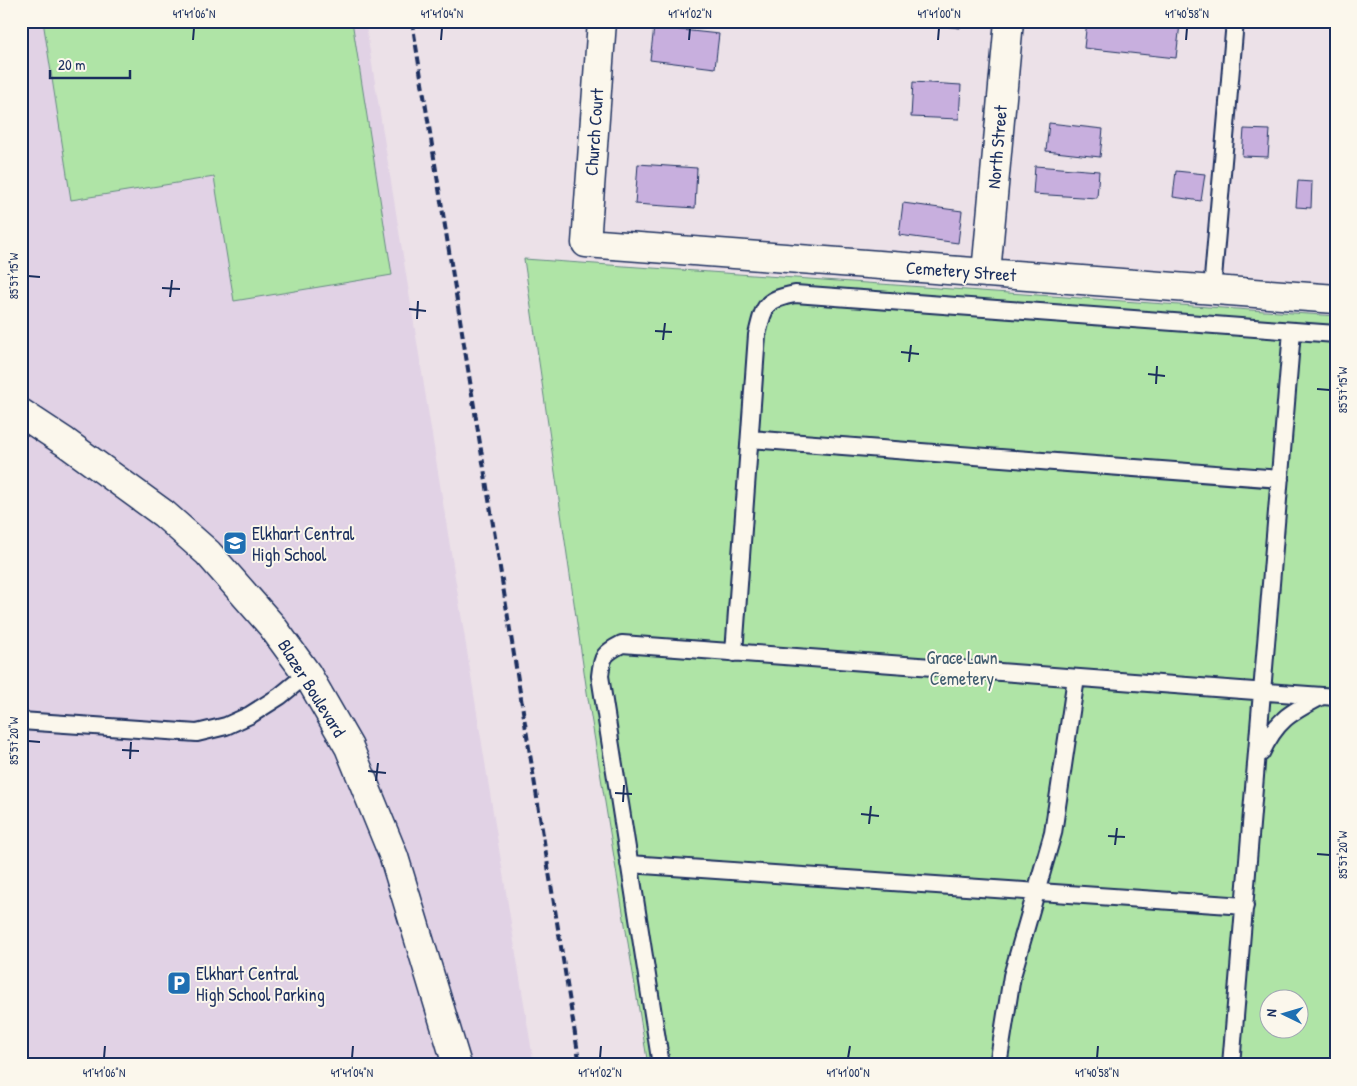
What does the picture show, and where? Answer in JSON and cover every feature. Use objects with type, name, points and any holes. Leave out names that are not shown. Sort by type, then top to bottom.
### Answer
[{"type":"street","name":"Church Court","points":[[586,243],[602,21]]},
{"type":"street","name":"North Street","points":[[986,273],[1009,21]]},
{"type":"street","name":"Cemetery Street","points":[[586,243],[1336,299]]},
{"type":"street","name":"Blazer Boulevard","points":[[21,413],[65,442],[164,514],[208,553],[272,626],[307,674],[349,746],[394,857],[457,1065]]},
{"type":"lane","points":[[1212,290],[1235,21]]},
{"type":"lane","points":[[734,653],[757,335],[762,315],[768,304],[778,297],[795,294],[1336,334]]},
{"type":"lane","points":[[1231,1065],[1292,331]]},
{"type":"lane","points":[[750,439],[1280,478]]},
{"type":"lane","points":[[661,1065],[600,676],[602,660],[608,651],[622,644],[1329,697]]},
{"type":"lane","points":[[21,722],[197,733],[226,726],[250,715],[280,696],[307,674]]},
{"type":"lane","points":[[998,1065],[1012,976],[1053,833],[1076,678]]},
{"type":"lane","points":[[1256,762],[1270,733],[1286,717],[1329,697]]},
{"type":"lane","points":[[629,864],[1245,906]]},
{"type":"shaded area","name":"Elkhart Central High School","points":[[21,21],[365,21],[534,1065],[21,1065]]},
{"type":"green space","points":[[43,21],[352,21],[392,275],[234,301],[214,177],[71,200]]},
{"type":"green space","name":"Grace Lawn Cemetery","points":[[524,259],[1336,316],[1336,1065],[648,1065],[587,692]]},
{"type":"building","points":[[937,21],[961,21],[960,28],[936,25]]},
{"type":"building","points":[[1087,21],[1157,21],[1180,24],[1176,58],[1084,48]]},
{"type":"building","points":[[654,27],[719,34],[715,68],[650,60]]},
{"type":"building","points":[[913,82],[961,85],[959,119],[911,117]]},
{"type":"building","points":[[1049,123],[1103,129],[1100,157],[1046,151]]},
{"type":"building","points":[[1244,129],[1270,130],[1268,157],[1242,156]]},
{"type":"building","points":[[638,164],[697,168],[695,208],[635,204]]},
{"type":"building","points":[[1035,166],[1099,171],[1097,198],[1033,194]]},
{"type":"building","points":[[1176,171],[1205,174],[1201,201],[1173,197]]},
{"type":"building","points":[[1298,181],[1312,182],[1311,208],[1296,207]]},
{"type":"building","points":[[903,203],[962,211],[958,243],[899,235]]},
{"type":"railway","points":[[412,21],[580,1065]]},
{"type":"place","name":"Elkhart Central High School","points":[[235,543]]},
{"type":"place","name":"Elkhart Central High School Parking","points":[[179,983]]}]
